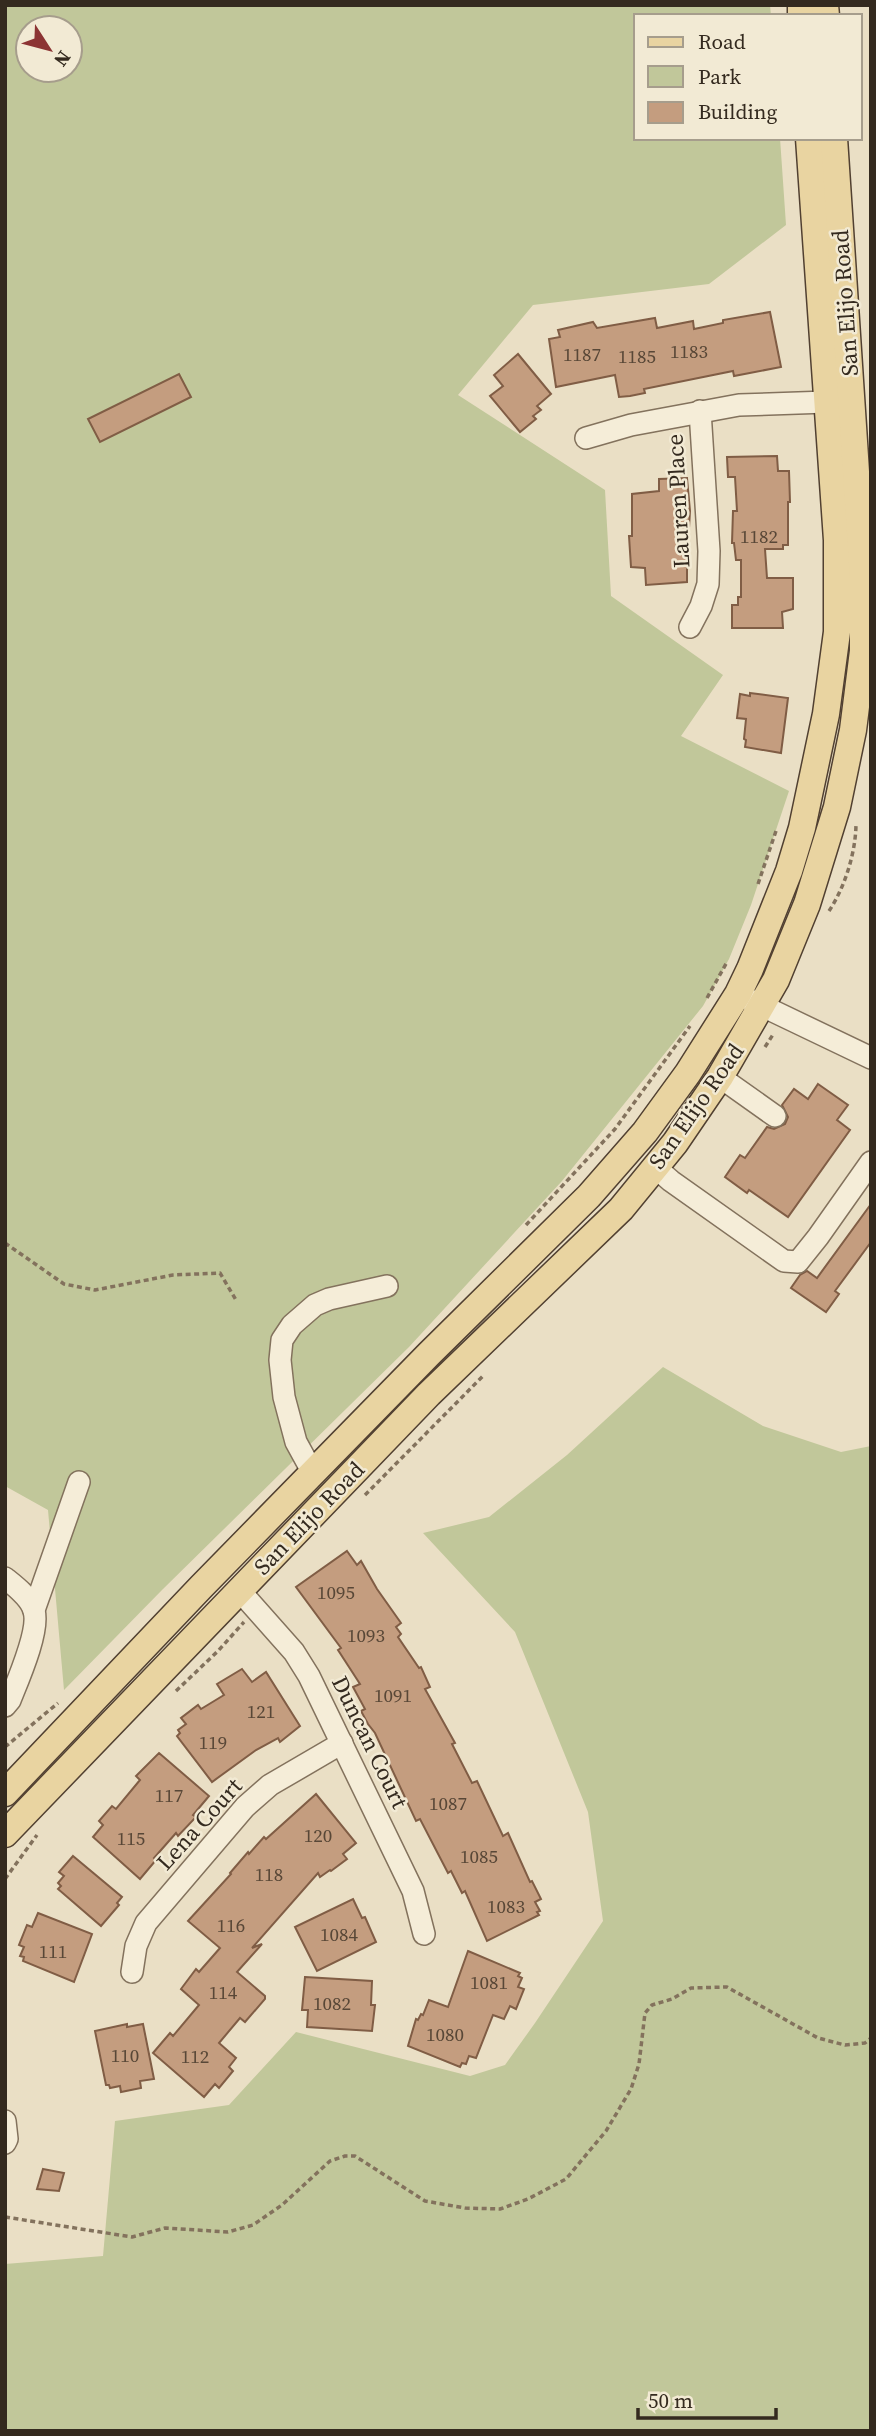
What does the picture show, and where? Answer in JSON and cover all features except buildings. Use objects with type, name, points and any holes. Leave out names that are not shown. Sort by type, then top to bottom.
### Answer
[{"type":"main road","name":"San Elijo Road","points":[[5,1793],[313,1473],[589,1196],[645,1132],[688,1073],[738,994],[765,934],[802,828],[826,714],[837,632],[837,540],[809,140]]},
{"type":"main road","name":"San Elijo Road","points":[[5,1834],[429,1394],[621,1209],[675,1143],[720,1077],[776,980],[807,904],[837,807],[853,730],[863,651],[861,552],[834,140]]},
{"type":"main road","points":[[655,1167],[652,1151],[689,1098],[691,1086],[688,1073]]},
{"type":"street","name":"Lauren Place","points":[[586,438],[631,425],[700,411],[766,403],[827,402]]},
{"type":"street","name":"Lauren Place","points":[[690,627],[702,606],[708,584],[709,551],[700,411]]},
{"type":"street","points":[[738,994],[871,1058]]},
{"type":"street","points":[[720,1077],[775,1116]]},
{"type":"street","points":[[655,1167],[784,1261],[798,1262],[871,1162]]},
{"type":"street","points":[[313,1473],[296,1442],[284,1397],[280,1360],[282,1340],[292,1325],[315,1305],[329,1299],[376,1293]]},
{"type":"street","points":[[5,1706],[10,1700],[33,1632],[34,1610],[79,1482]]},
{"type":"street","points":[[5,1578],[21,1591],[34,1610]]},
{"type":"street","name":"Duncan Court","points":[[239,1590],[294,1652],[309,1675],[413,1891],[424,1934]]},
{"type":"street","name":"Lena Court","points":[[132,1972],[136,1946],[146,1923],[245,1807],[270,1785],[342,1743]]},
{"type":"street","points":[[5,2121],[5,2143]]},
{"type":"path","points":[[755,892],[781,816]]},
{"type":"path","points":[[703,1006],[729,959]]},
{"type":"path","points":[[523,1227],[615,1129],[693,1021]]},
{"type":"path","points":[[5,1243],[64,1284],[95,1290],[173,1275],[220,1273],[236,1300]]},
{"type":"path","points":[[5,1747],[58,1703]]},
{"type":"path","points":[[5,2217],[132,2238],[165,2228],[228,2232],[253,2225],[282,2205],[330,2161],[345,2156],[355,2156],[425,2201],[465,2208],[500,2209],[528,2199],[566,2179],[606,2131],[631,2090],[639,2064],[645,2013],[652,2005],[691,1988],[727,1987],[818,2038],[845,2045],[864,2043],[871,2038]]},
{"type":"green space","points":[[5,5],[770,5],[771,14],[634,14],[634,140],[780,140],[786,225],[709,284],[533,305],[458,395],[605,490],[611,596],[723,675],[681,736],[789,791],[751,905],[729,959],[703,1006],[562,1181],[409,1347],[64,1690],[48,1510],[5,1486]]},
{"type":"green space","points":[[663,1367],[763,1426],[841,1452],[871,1446],[871,2431],[5,2431],[5,2264],[103,2256],[115,2121],[229,2105],[296,2032],[470,2076],[505,2065],[603,1921],[588,1812],[515,1632],[423,1533],[489,1517],[567,1455]]}]
